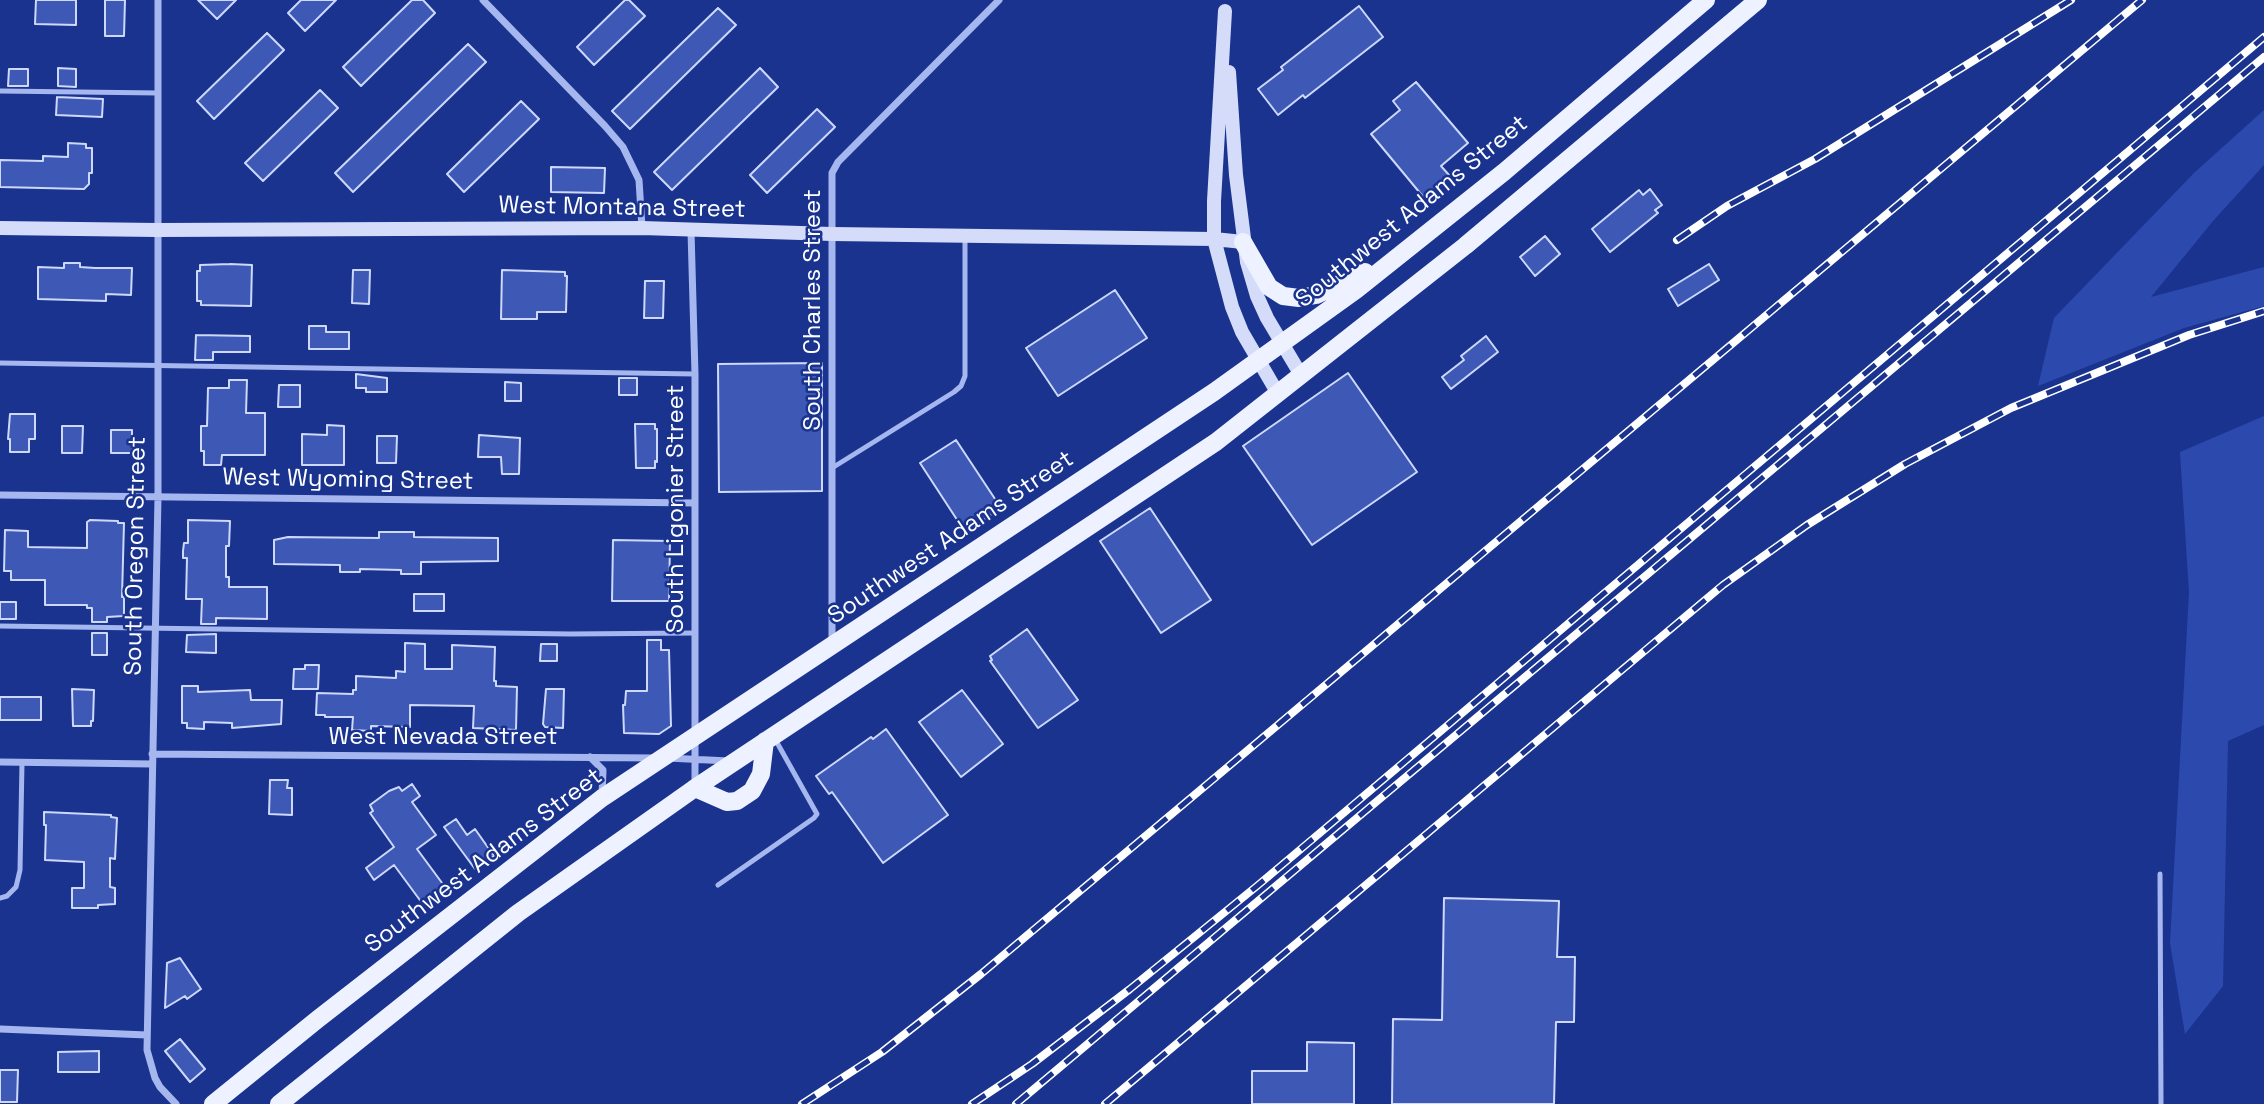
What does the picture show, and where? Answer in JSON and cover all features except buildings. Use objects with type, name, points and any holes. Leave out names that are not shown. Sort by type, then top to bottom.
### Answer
[{"type":"main road","name":"Southwest Adams Street","points":[[214,1104],[318,1019],[602,798],[1283,344],[1428,234],[1706,0]]},
{"type":"main road","points":[[279,1104],[518,912],[734,761],[1216,442],[1277,392],[1332,353],[1475,237],[1758,0]]},
{"type":"main road","points":[[1243,242],[1269,287],[1283,296],[1299,298],[1316,295],[1346,283],[1428,234]]},
{"type":"main road","points":[[695,788],[727,802],[737,801],[752,791],[761,774],[769,739]]},
{"type":"street","name":"South Oregon Street","points":[[158,0],[158,497],[147,1050],[151,1068],[160,1087],[176,1104]]},
{"type":"street","points":[[483,0],[623,147],[639,180],[642,228]]},
{"type":"street","name":"South Charles Street","points":[[832,646],[832,173],[838,162],[999,0]]},
{"type":"street","points":[[1225,5],[1243,242],[1257,296],[1301,375]]},
{"type":"street","points":[[1225,5],[1214,239],[1232,307],[1242,332],[1277,392]]},
{"type":"street","name":"West Montana Street","points":[[0,228],[642,228],[832,234],[1214,239],[1243,242]]},
{"type":"street","name":"South Ligonier Street","points":[[691,231],[695,374],[695,788]]},
{"type":"street","name":"West Wyoming Street","points":[[0,495],[695,503]]},
{"type":"street","name":"West Nevada Street","points":[[152,754],[590,757],[734,761]]},
{"type":"street","points":[[590,757],[603,769],[602,798]]},
{"type":"street","points":[[0,762],[152,765]]},
{"type":"street","points":[[0,1029],[147,1035]]},
{"type":"lane","points":[[0,92],[158,93]]},
{"type":"lane","points":[[832,468],[961,386],[965,376],[965,236]]},
{"type":"lane","points":[[0,363],[695,374]]},
{"type":"lane","points":[[0,626],[570,634],[695,633]]},
{"type":"lane","points":[[718,885],[817,814],[769,739]]},
{"type":"lane","points":[[0,898],[16,887],[20,870],[22,763]]},
{"type":"lane","points":[[2160,874],[2161,1104]]},
{"type":"shaded area","points":[[2264,110],[2264,165],[2213,221],[2151,297],[2264,267],[2264,306],[2184,328],[2038,386],[2054,318],[2194,173]]},
{"type":"shaded area","points":[[2264,416],[2264,725],[2228,741],[2223,986],[2185,1034],[2170,943],[2189,592],[2180,452]]},
{"type":"railway","points":[[1677,240],[1727,206],[1815,159],[2071,0]]},
{"type":"railway","points":[[802,1104],[882,1052],[981,974],[2142,0]]},
{"type":"railway","points":[[972,1104],[1032,1064],[1257,886],[2264,37]]},
{"type":"railway","points":[[1016,1104],[2264,57]]},
{"type":"railway","points":[[1105,1104],[1723,585],[1807,525],[1905,464],[2011,408],[2189,335],[2264,311]]}]
